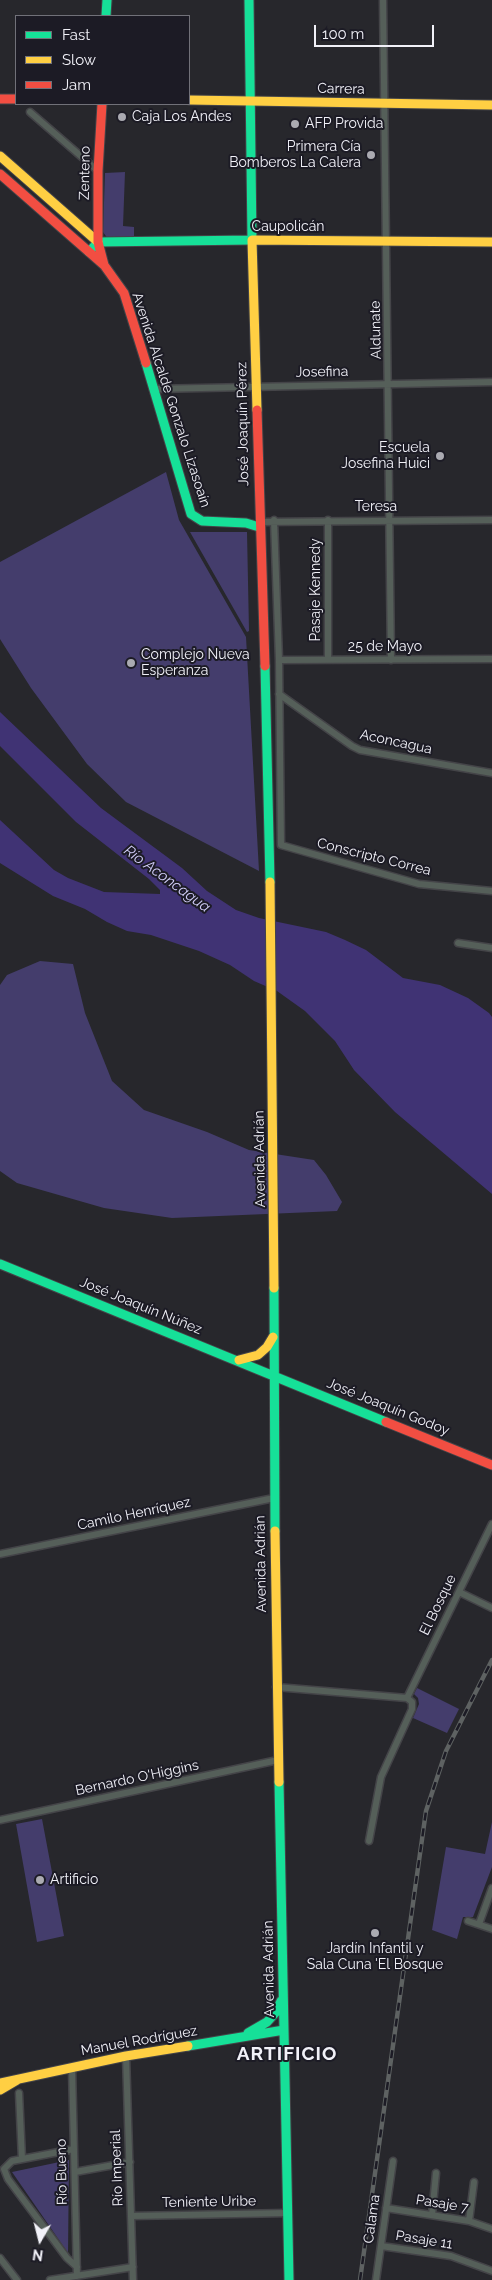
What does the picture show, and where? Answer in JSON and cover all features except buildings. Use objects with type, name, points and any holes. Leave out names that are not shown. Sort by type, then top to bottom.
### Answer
[{"type":"main road","points":[[106,15],[107,0]]},
{"type":"main road","name":"José Joaquín Pérez","points":[[249,0],[258,497],[266,663],[270,847]]},
{"type":"main road","points":[[0,99],[15,99]]},
{"type":"main road","name":"Carrera","points":[[190,100],[492,104]]},
{"type":"main road","name":"Zenteno","points":[[98,242],[98,172],[102,105]]},
{"type":"main road","points":[[0,156],[98,242],[89,252]]},
{"type":"main road","name":"Avenida Alcalde Gonzalo Lizasoaín","points":[[0,174],[104,265],[124,292],[192,514],[195,518]]},
{"type":"main road","name":"Caupolicán","points":[[98,242],[252,240],[492,242]]},
{"type":"main road","name":"Avenida Alcalde Gonzalo Lizasoaín","points":[[98,242],[104,265]]},
{"type":"main road","points":[[246,523],[252,516],[258,497]]},
{"type":"main road","name":"Teresa","points":[[195,518],[202,521],[259,525]]},
{"type":"main road","name":"Avenida Adrián","points":[[270,847],[275,1233],[273,1374],[276,1688],[289,2280]]},
{"type":"main road","name":"José Joaquín Núñez","points":[[0,1264],[273,1374]]},
{"type":"main road","points":[[239,1360],[258,1355],[267,1347],[273,1336]]},
{"type":"main road","name":"José Joaquín Godoy","points":[[273,1374],[492,1465]]},
{"type":"main road","points":[[235,2038],[267,2022],[276,2012],[283,1992]]},
{"type":"main road","name":"Manuel Rodríguez","points":[[0,2083],[126,2056],[284,2030]]},
{"type":"main road","points":[[0,2090],[17,2080]]},
{"type":"street","name":"Aldunate","points":[[383,0],[391,521],[391,660]]},
{"type":"street","points":[[30,112],[98,172]]},
{"type":"street","name":"Josefina","points":[[153,389],[246,388],[256,385],[492,382]]},
{"type":"street","points":[[274,520],[280,694]]},
{"type":"street","name":"Teresa","points":[[259,525],[274,520],[492,520]]},
{"type":"street","name":"Pasaje Kennedy","points":[[328,520],[328,660]]},
{"type":"street","name":"25 de Mayo","points":[[279,660],[492,659]]},
{"type":"street","name":"Aconcagua","points":[[280,694],[360,750],[492,773]]},
{"type":"street","name":"Conscripto Correa","points":[[280,694],[281,845],[419,884],[492,891]]},
{"type":"street","points":[[458,943],[492,948]]},
{"type":"street","name":"Camilo Henríquez","points":[[0,1554],[274,1498]]},
{"type":"street","name":"El Bosque","points":[[368,1842],[381,1777],[413,1706],[412,1702],[407,1698],[489,1536],[492,1524]]},
{"type":"street","points":[[459,1592],[492,1608]]},
{"type":"street","points":[[276,1688],[407,1698]]},
{"type":"street","name":"Bernardo O'Higgins","points":[[0,1820],[278,1760]]},
{"type":"street","points":[[479,1924],[492,1888]]},
{"type":"street","points":[[468,1921],[492,1928]]},
{"type":"street","name":"Río Imperial","points":[[126,2056],[134,2280]]},
{"type":"street","name":"Río Bueno","points":[[72,2068],[77,2276]]},
{"type":"street","points":[[19,2092],[22,2158]]},
{"type":"street","points":[[74,2149],[22,2158],[12,2161],[5,2166],[8,2178],[76,2266]]},
{"type":"street","name":"Calama","points":[[376,2280],[393,2160]]},
{"type":"street","points":[[75,2172],[130,2162]]},
{"type":"street","points":[[432,2214],[436,2174]]},
{"type":"street","points":[[469,2220],[474,2182]]},
{"type":"street","name":"Pasaje 7","points":[[386,2208],[469,2220],[492,2229]]},
{"type":"street","name":"Teniente Uribe","points":[[131,2216],[287,2214]]},
{"type":"street","name":"Pasaje 11","points":[[381,2246],[462,2259],[492,2271]]},
{"type":"street","points":[[0,2258],[17,2280]]},
{"type":"street","points":[[50,2280],[133,2267]]},
{"type":"shaded area","points":[[125,172],[123,226],[134,227],[134,238],[108,239],[103,232],[105,173]]},
{"type":"shaded area","name":"Complejo Nueva Esperanza","points":[[166,472],[179,520],[246,637],[259,871],[126,802],[87,764],[31,688],[0,639],[0,562]]},
{"type":"shaded area","points":[[190,532],[247,532],[249,631],[247,632]]},
{"type":"shaded area","points":[[40,961],[73,964],[85,1013],[112,1081],[144,1110],[207,1132],[249,1150],[314,1160],[326,1175],[342,1202],[337,1211],[172,1218],[104,1208],[17,1183],[0,1171],[0,985],[7,975]]},
{"type":"shaded area","points":[[417,1688],[459,1709],[447,1733],[413,1718],[419,1704],[418,1698],[414,1694]]},
{"type":"shaded area","name":"Artificio","points":[[42,1819],[64,1936],[37,1942],[16,1824]]},
{"type":"shaded area","points":[[492,1822],[492,1867],[473,1917],[463,1917],[457,1939],[432,1930],[446,1847],[485,1854]]},
{"type":"shaded area","points":[[69,2160],[68,2253],[12,2172]]},
{"type":"water","name":"Río Aconcagua","points":[[0,712],[101,808],[182,868],[207,891],[236,910],[259,918],[326,932],[366,950],[403,978],[440,985],[468,998],[489,1013],[492,1017],[492,1194],[395,1112],[354,1070],[335,1041],[305,1011],[277,991],[254,981],[230,965],[199,951],[151,935],[127,931],[107,922],[85,909],[53,896],[0,863],[0,820],[54,870],[68,878],[104,892],[160,894],[160,890],[149,879],[76,822],[0,746]]},
{"type":"railway","points":[[360,2280],[426,1811],[446,1751],[492,1660]]},
{"type":"traffic: fast","points":[[106,15],[107,0]]},
{"type":"traffic: fast","points":[[89,252],[98,242],[252,240],[249,0]]},
{"type":"traffic: fast","points":[[146,363],[191,514],[202,521],[246,523],[259,527]]},
{"type":"traffic: fast","points":[[265,666],[270,882]]},
{"type":"traffic: fast","points":[[0,1264],[386,1422]]},
{"type":"traffic: fast","points":[[274,1288],[275,1531]]},
{"type":"traffic: fast","points":[[188,2046],[284,2030],[279,1782]]},
{"type":"traffic: fast","points":[[248,2033],[267,2022],[276,2012],[281,2001]]},
{"type":"traffic: fast","points":[[284,2030],[289,2280]]},
{"type":"traffic: slow","points":[[190,100],[492,105]]},
{"type":"traffic: slow","points":[[0,156],[98,242]]},
{"type":"traffic: slow","points":[[257,410],[252,240],[492,242]]},
{"type":"traffic: slow","points":[[270,882],[274,1288]]},
{"type":"traffic: slow","points":[[239,1360],[258,1355],[267,1347],[273,1337]]},
{"type":"traffic: slow","points":[[275,1531],[279,1782]]},
{"type":"traffic: slow","points":[[0,2083],[126,2056],[188,2046]]},
{"type":"traffic: slow","points":[[0,2090],[17,2080]]},
{"type":"traffic: jam","points":[[0,99],[15,99]]},
{"type":"traffic: jam","points":[[102,105],[98,171],[98,242],[104,265],[124,293],[146,363]]},
{"type":"traffic: jam","points":[[0,174],[104,265]]},
{"type":"traffic: jam","points":[[257,410],[265,666]]},
{"type":"traffic: jam","points":[[386,1422],[492,1465]]},
{"type":"place","name":"Caja Los Andes","points":[[122,117]]},
{"type":"place","name":"AFP Provida","points":[[295,124]]},
{"type":"place","name":"Primera Cía Bomberos La Calera","points":[[371,155]]},
{"type":"place","name":"Escuela Josefina Huici","points":[[440,456]]},
{"type":"place","name":"Complejo Nueva Esperanza","points":[[131,663]]},
{"type":"place","name":"Artificio","points":[[40,1880]]},
{"type":"place","name":"Jardín Infantil y Sala Cuna 'El Bosque","points":[[375,1933]]},
{"type":"district","name":"ARTIFICIO","points":[[287,2054]]}]
